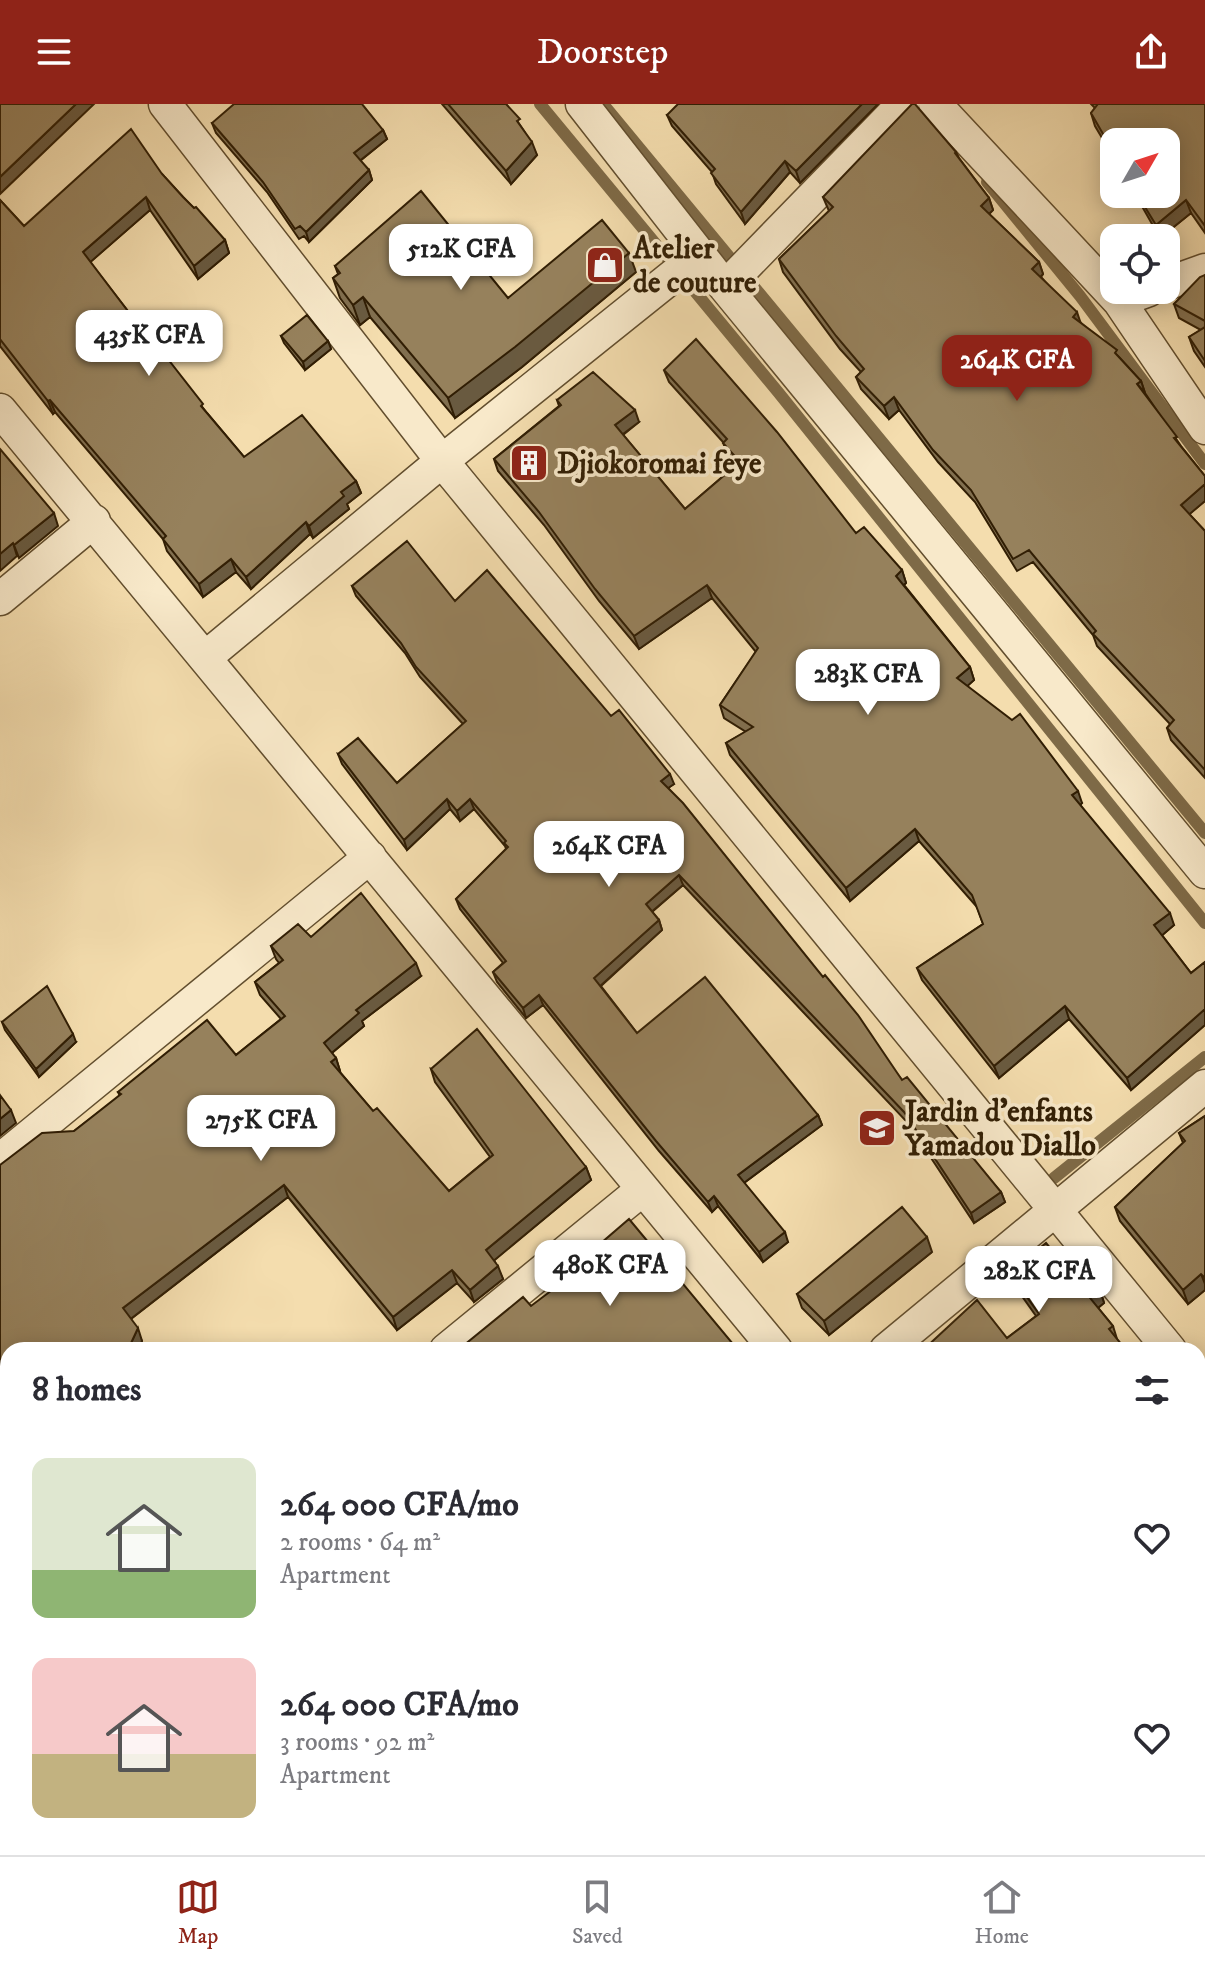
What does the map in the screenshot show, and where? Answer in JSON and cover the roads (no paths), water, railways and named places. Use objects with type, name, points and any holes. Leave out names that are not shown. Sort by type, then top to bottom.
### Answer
[{"type":"street","points":[[165,104],[442,461],[1163,1342]]},
{"type":"street","points":[[582,104],[699,255],[1205,872]]},
{"type":"street","points":[[725,287],[903,104]]},
{"type":"street","points":[[935,104],[1100,281]]},
{"type":"street","points":[[206,657],[442,461],[699,255]]},
{"type":"street","points":[[1180,279],[1205,270]]},
{"type":"street","points":[[1121,304],[1205,428]]},
{"type":"street","points":[[0,410],[769,1342]]},
{"type":"street","points":[[0,599],[94,521]]},
{"type":"street","points":[[0,1160],[370,857]]},
{"type":"street","points":[[896,1342],[1205,1086]]},
{"type":"street","points":[[456,1342],[643,1189]]},
{"type":"waterway","points":[[540,104],[778,392],[1205,923]]},
{"type":"waterway","points":[[603,104],[1205,833]]},
{"type":"waterway","points":[[987,182],[1080,296],[1205,464]]},
{"type":"waterway","points":[[1054,1178],[1205,1057]]},
{"type":"place","name":"Atelier de couture","points":[[605,265]]},
{"type":"place","name":"Djiokoromai feye","points":[[529,463]]},
{"type":"place","name":"Jardin d'enfants Yamadou Diallo","points":[[877,1128]]}]
